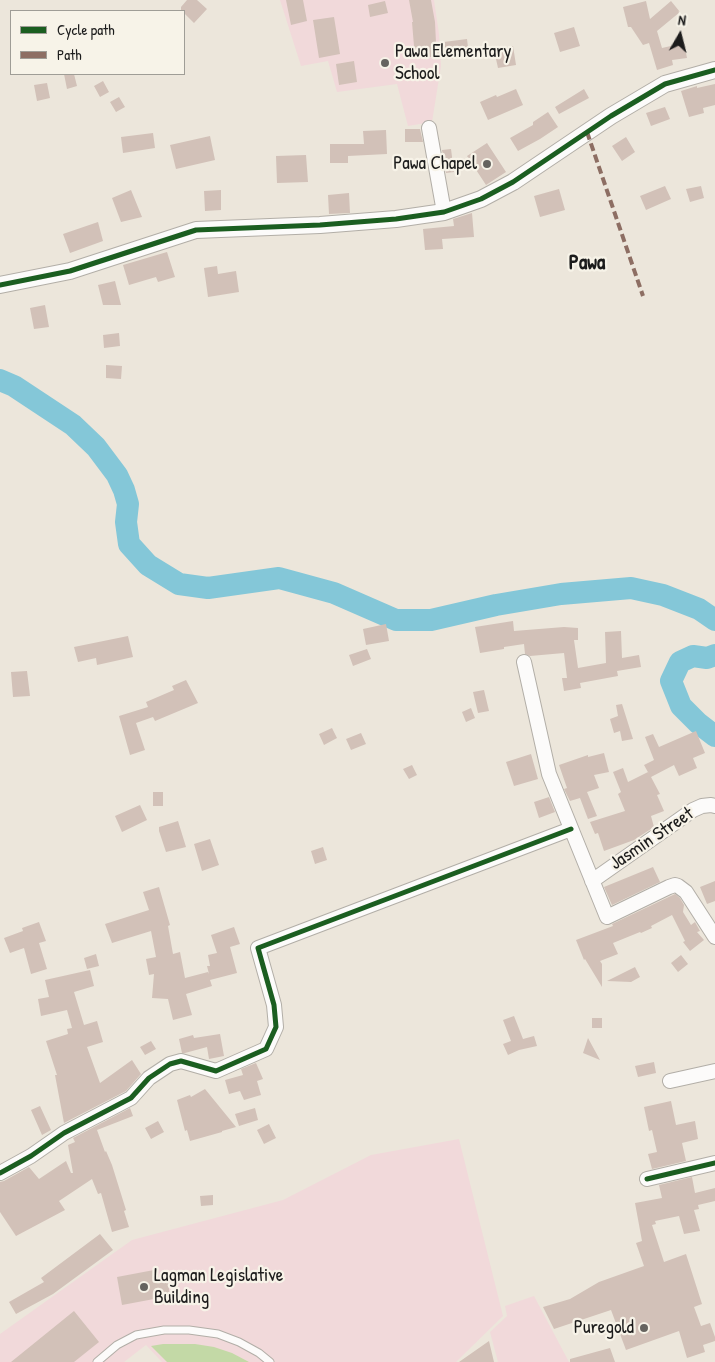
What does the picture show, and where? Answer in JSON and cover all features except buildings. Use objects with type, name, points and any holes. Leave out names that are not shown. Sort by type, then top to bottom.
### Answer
[{"type":"street","points":[[0,285],[70,271],[196,230],[320,225],[396,219],[444,212],[481,199],[513,182],[611,116],[665,84],[715,70]]},
{"type":"street","points":[[429,128],[444,212]]},
{"type":"street","points":[[524,662],[549,774],[606,916],[674,885],[686,892],[715,937]]},
{"type":"street","name":"Jasmin Street","points":[[592,881],[693,810],[712,804],[715,806]]},
{"type":"street","points":[[0,1173],[64,1133],[131,1098],[149,1078],[170,1064],[181,1061],[216,1071],[266,1049],[276,1027],[274,1005],[258,948],[571,829]]},
{"type":"street","points":[[670,1081],[715,1071]]},
{"type":"street","points":[[647,1179],[715,1162]]},
{"type":"lane","points":[[97,1362],[117,1345],[136,1335],[164,1330],[189,1330],[218,1334],[239,1342],[259,1353],[270,1362]]},
{"type":"shaded area","name":"Pawa Elementary School","points":[[280,0],[434,0],[441,66],[432,122],[408,126],[397,84],[337,92],[328,61],[301,66]]},
{"type":"shaded area","points":[[459,1139],[503,1316],[456,1362],[162,1362],[146,1345],[124,1362],[0,1362],[0,1334],[132,1240],[283,1200],[371,1155]]},
{"type":"shaded area","points":[[534,1296],[569,1362],[498,1362],[490,1332],[507,1316],[505,1306]]},
{"type":"green space","points":[[195,1344],[214,1347],[232,1353],[249,1362],[167,1362],[151,1346]]},
{"type":"waterway","points":[[0,380],[14,386],[73,425],[96,447],[117,475],[124,490],[128,504],[126,522],[129,544],[148,565],[179,584],[208,588],[279,578],[334,593],[396,620],[431,620],[496,605],[561,594],[631,588],[663,595],[699,609],[715,620]]},
{"type":"waterway","points":[[715,655],[707,658],[693,656],[680,662],[671,681],[681,706],[715,736]]},
{"type":"marked path","points":[[587,132],[643,296]]},
{"type":"cycle path","points":[[0,285],[70,271],[196,230],[320,225],[396,219],[444,212],[481,199],[513,182],[611,116],[665,84],[715,70]]},
{"type":"cycle path","points":[[0,1173],[31,1156],[64,1133],[131,1098],[149,1078],[170,1064],[181,1061],[216,1071],[266,1049],[276,1027],[274,1005],[258,948],[571,829]]},
{"type":"cycle path","points":[[647,1179],[715,1163]]},
{"type":"place","name":"Pawa Elementary School","points":[[385,63]]},
{"type":"place","name":"Pawa Chapel","points":[[487,164]]},
{"type":"place","name":"Lagman Legislative Building","points":[[144,1287]]},
{"type":"place","name":"Puregold","points":[[644,1328]]},
{"type":"district","name":"Pawa","points":[[587,263]]}]
